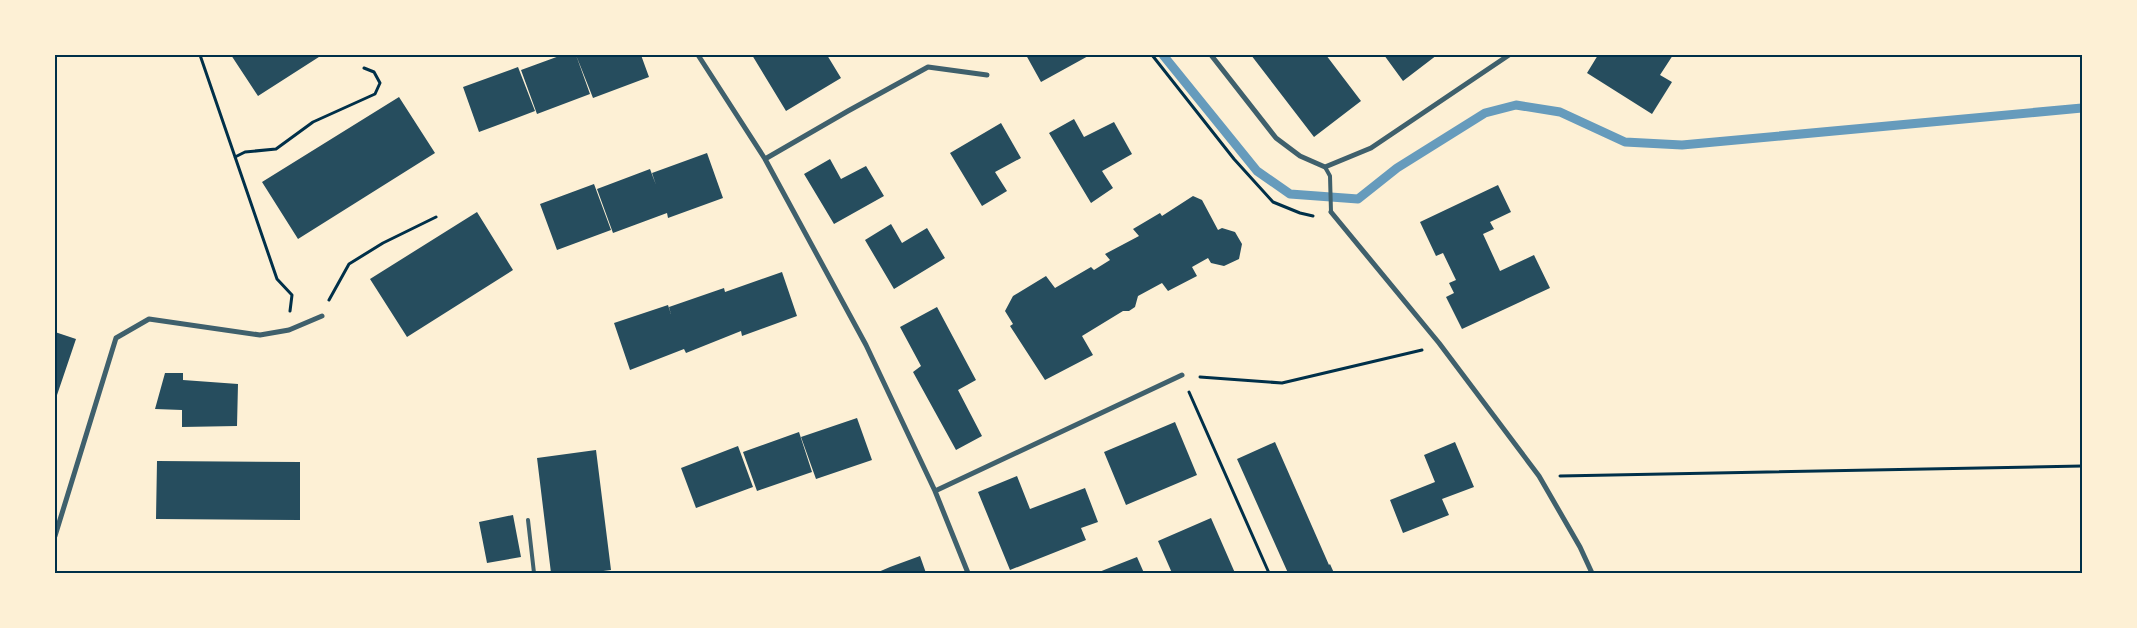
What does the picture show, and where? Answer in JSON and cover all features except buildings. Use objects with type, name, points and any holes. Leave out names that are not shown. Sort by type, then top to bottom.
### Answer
[{"type":"street","points":[[698,55],[765,159],[866,345],[935,491],[968,573]]},
{"type":"street","points":[[1211,55],[1276,138],[1300,156],[1325,167],[1371,148],[1509,55]]},
{"type":"street","points":[[765,159],[928,67],[987,75]]},
{"type":"street","points":[[1331,212],[1439,343],[1539,476],[1592,573]]},
{"type":"street","points":[[55,536],[116,338],[149,319],[260,336],[289,330],[322,316]]},
{"type":"street","points":[[935,491],[1182,375]]},
{"type":"lane","points":[[1325,167],[1330,176],[1331,212]]},
{"type":"lane","points":[[528,520],[534,573]]},
{"type":"path","points":[[200,55],[277,279],[292,295],[289,330]]},
{"type":"path","points":[[1152,55],[1234,158],[1273,202],[1300,213],[1336,220]]},
{"type":"path","points":[[235,157],[245,152],[276,149],[313,122],[375,94],[380,83],[374,72],[364,68]]},
{"type":"path","points":[[322,316],[335,287],[349,264],[383,243],[436,217]]},
{"type":"path","points":[[1269,573],[1182,375],[1282,383],[1421,351],[1439,343]]},
{"type":"path","points":[[1539,476],[2082,466]]},
{"type":"waterway","points":[[1163,55],[1257,171],[1290,194],[1358,199],[1397,168],[1485,113],[1516,105],[1560,112],[1625,142],[1682,145],[2082,108]]}]
